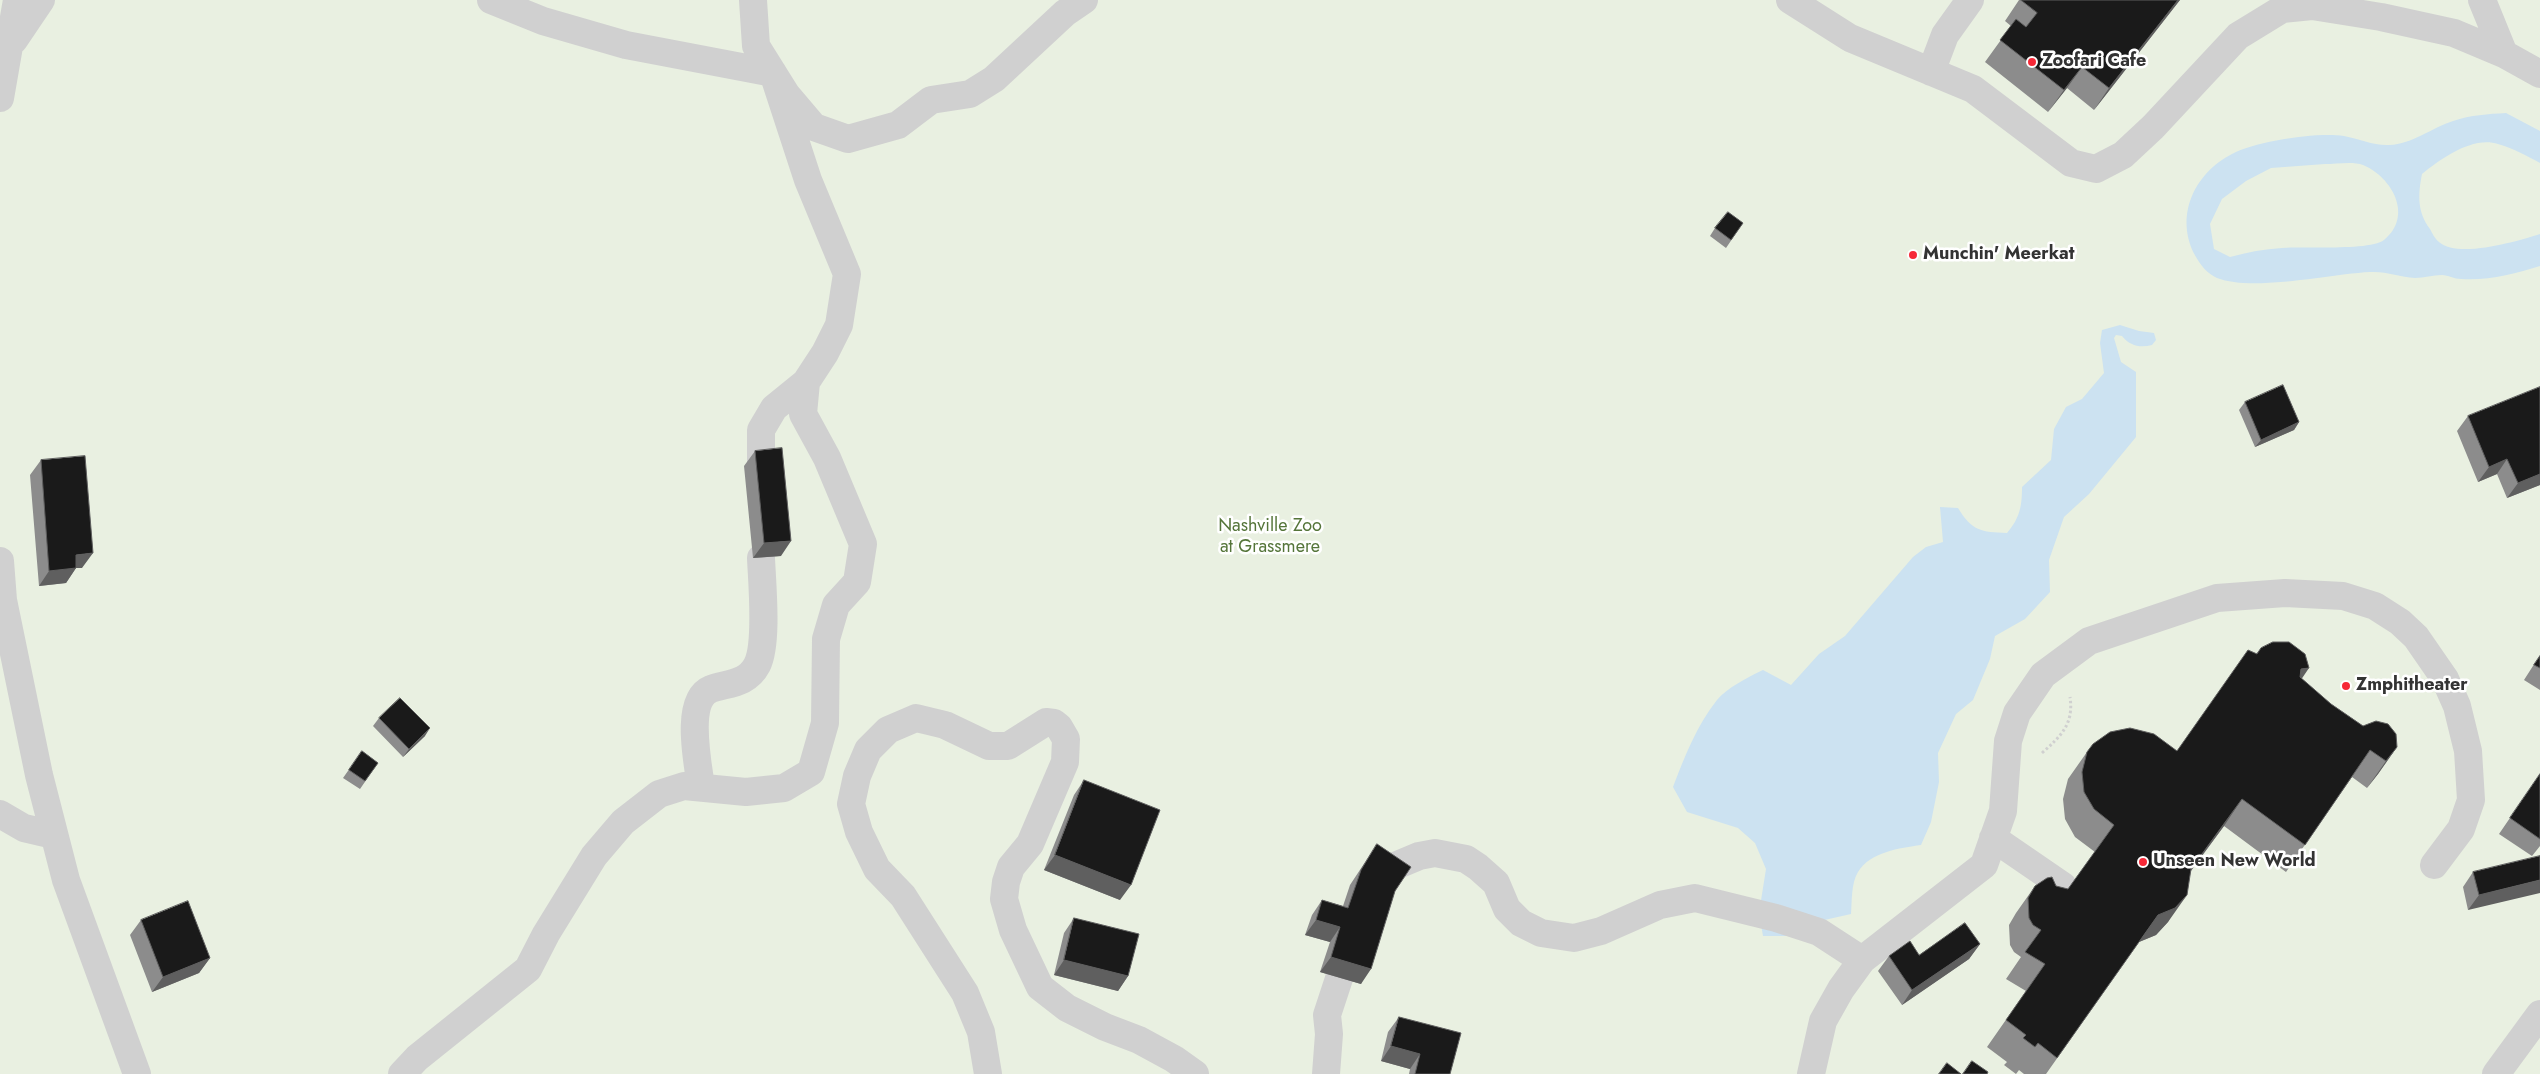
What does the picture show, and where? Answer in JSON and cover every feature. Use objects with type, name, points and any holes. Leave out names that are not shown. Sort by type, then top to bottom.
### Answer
[{"type":"lane","points":[[0,98],[17,0]]},
{"type":"lane","points":[[9,47],[41,0]]},
{"type":"lane","points":[[492,0],[543,21],[626,45],[773,73]]},
{"type":"lane","points":[[753,0],[756,46],[786,94],[814,127],[848,138],[898,124],[931,100],[970,94],[994,79],[1065,13],[1084,0]]},
{"type":"lane","points":[[1790,0],[1850,38],[1973,89],[2071,163],[2096,169],[2123,155],[2153,127],[2238,36],[2282,9],[2346,5],[2454,33],[2504,54],[2540,74]]},
{"type":"lane","points":[[1931,72],[1945,35],[1970,0]]},
{"type":"lane","points":[[2482,0],[2504,54]]},
{"type":"lane","points":[[761,464],[761,430],[774,408],[806,382],[825,353],[839,325],[848,274],[808,180],[773,73]]},
{"type":"lane","points":[[402,1074],[417,1058],[528,969],[546,934],[594,856],[622,822],[659,794],[684,786],[701,786],[746,792],[784,788],[811,772],[825,723],[826,639],[836,606],[857,582],[864,544],[827,458],[803,414],[806,382]]},
{"type":"lane","points":[[701,786],[694,722],[698,701],[710,690],[748,678],[758,664],[763,638],[761,558]]},
{"type":"lane","points":[[0,561],[3,600],[39,776],[66,880],[137,1074]]},
{"type":"lane","points":[[1811,1074],[1824,1021],[1841,989],[1862,960],[1984,865],[2003,812],[2008,741],[2017,713],[2043,675],[2089,641],[2218,598],[2285,593],[2343,596],[2375,606],[2400,622],[2416,637],[2445,679],[2457,706],[2468,751],[2471,800],[2460,829],[2434,865]]},
{"type":"lane","points":[[988,1074],[982,1032],[965,993],[902,896],[877,869],[859,832],[851,804],[857,776],[868,750],[888,730],[916,718],[945,725],[989,746],[1008,746],[1046,722],[1059,727],[1066,739],[1065,762],[1030,844],[1011,867],[1006,882],[1004,899],[1013,930],[1040,987],[1067,1008],[1105,1027],[1139,1040],[1174,1059],[1195,1074]]},
{"type":"lane","points":[[0,814],[24,828],[54,835]]},
{"type":"lane","points":[[1993,838],[2063,886]]},
{"type":"lane","points":[[1326,1074],[1329,1041],[1326,1015],[1367,899],[1388,869],[1420,856],[1435,853],[1466,859],[1496,883],[1507,909],[1522,923],[1541,933],[1574,938],[1600,931],[1660,905],[1694,898],[1738,907],[1819,932],[1862,960]]},
{"type":"lane","points":[[2496,1074],[2540,1014]]},
{"type":"green space","name":"Nashville Zoo at Grassmere","points":[[0,0],[2540,0],[2540,1074],[0,1074]]},
{"type":"water","points":[[2506,113],[2540,131],[2540,163],[2514,150],[2488,142],[2478,143],[2457,150],[2422,174],[2419,196],[2421,209],[2426,223],[2435,238],[2448,247],[2474,249],[2518,241],[2540,234],[2540,266],[2511,274],[2481,279],[2458,279],[2442,275],[2415,278],[2382,272],[2370,272],[2271,283],[2250,283],[2232,282],[2217,278],[2200,264],[2196,257],[2187,227],[2187,213],[2191,198],[2207,173],[2232,154],[2256,145],[2318,135],[2344,136],[2378,144],[2398,144],[2460,119]],"holes":[[[2349,163],[2363,165],[2383,178],[2396,198],[2397,220],[2393,230],[2384,240],[2365,246],[2269,249],[2230,257],[2214,249],[2210,224],[2222,199],[2246,181],[2271,168]]]},
{"type":"water","points":[[2120,325],[2154,333],[2156,340],[2152,345],[2139,346],[2128,342],[2122,336],[2116,335],[2114,338],[2121,362],[2136,372],[2136,437],[2089,494],[2064,517],[2049,560],[2050,592],[2025,619],[1995,636],[1990,659],[1973,700],[1956,714],[1938,753],[1939,782],[1931,822],[1921,845],[1886,852],[1863,865],[1854,882],[1851,914],[1820,921],[1797,936],[1763,936],[1759,913],[1766,869],[1755,843],[1738,828],[1687,812],[1673,787],[1686,753],[1703,720],[1726,691],[1744,679],[1763,670],[1791,685],[1819,654],[1845,636],[1913,557],[1926,547],[1943,542],[1940,507],[1958,508],[1963,516],[1978,529],[2007,533],[2019,512],[2022,487],[2051,460],[2054,429],[2066,407],[2082,399],[2104,373],[2100,343],[2102,330]]},
{"type":"building","points":[[2021,0],[2178,0],[2109,88],[2082,67],[2064,90],[2000,40],[2016,19],[2026,27],[2037,13]]},
{"type":"building","points":[[1728,212],[1743,223],[1731,240],[1715,228]]},
{"type":"building","points":[[2283,385],[2299,422],[2261,440],[2245,402]]},
{"type":"building","points":[[2540,387],[2540,474],[2518,483],[2507,459],[2489,467],[2468,416]]},
{"type":"building","points":[[782,448],[791,541],[764,543],[755,451]]},
{"type":"building","points":[[85,456],[93,553],[76,555],[76,568],[49,571],[41,460]]},
{"type":"building","name":"Unseen New World","points":[[2273,642],[2289,642],[2305,654],[2309,668],[2301,669],[2300,677],[2331,704],[2363,726],[2376,721],[2388,724],[2396,734],[2397,747],[2386,761],[2370,750],[2305,845],[2242,799],[2191,869],[2187,895],[2175,908],[2158,915],[2057,1058],[2038,1043],[2035,1047],[2023,1038],[2026,1035],[2006,1020],[2045,964],[2025,952],[2041,930],[2033,925],[2029,918],[2028,898],[2035,886],[2047,878],[2052,877],[2056,886],[2068,889],[2114,825],[2094,809],[2084,792],[2082,772],[2087,752],[2093,744],[2110,732],[2130,728],[2154,734],[2177,751],[2248,650],[2257,654],[2261,648]]},
{"type":"building","points":[[2540,656],[2540,668],[2534,665]]},
{"type":"building","points":[[400,698],[430,728],[409,749],[379,718]]},
{"type":"building","points":[[362,751],[378,763],[365,781],[349,770]]},
{"type":"building","points":[[2540,774],[2540,839],[2510,818]]},
{"type":"building","points":[[1084,780],[1160,810],[1131,885],[1055,855]]},
{"type":"building","points":[[1377,844],[1411,867],[1395,891],[1371,969],[1331,957],[1340,927],[1316,920],[1322,900],[1348,908],[1361,870]]},
{"type":"building","points":[[2540,856],[2540,880],[2479,895],[2473,872]]},
{"type":"building","points":[[188,901],[210,958],[163,977],[141,920]]},
{"type":"building","points":[[1074,918],[1139,934],[1128,976],[1064,960]]},
{"type":"building","points":[[1965,923],[1980,944],[1912,990],[1889,956],[1910,941],[1919,955]]},
{"type":"building","points":[[1399,1017],[1461,1033],[1450,1074],[1415,1074],[1420,1054],[1391,1046]]},
{"type":"building","points":[[1972,1061],[1988,1072],[1987,1074],[1963,1074]]},
{"type":"building","points":[[1947,1063],[1961,1074],[1939,1074]]},
{"type":"place","name":"Zoofari Cafe","points":[[2032,62]]},
{"type":"place","name":"Munchin' Meerkat","points":[[1913,255]]},
{"type":"place","name":"Zmphitheater","points":[[2346,686]]},
{"type":"place","name":"Unseen New World","points":[[2143,862]]}]
